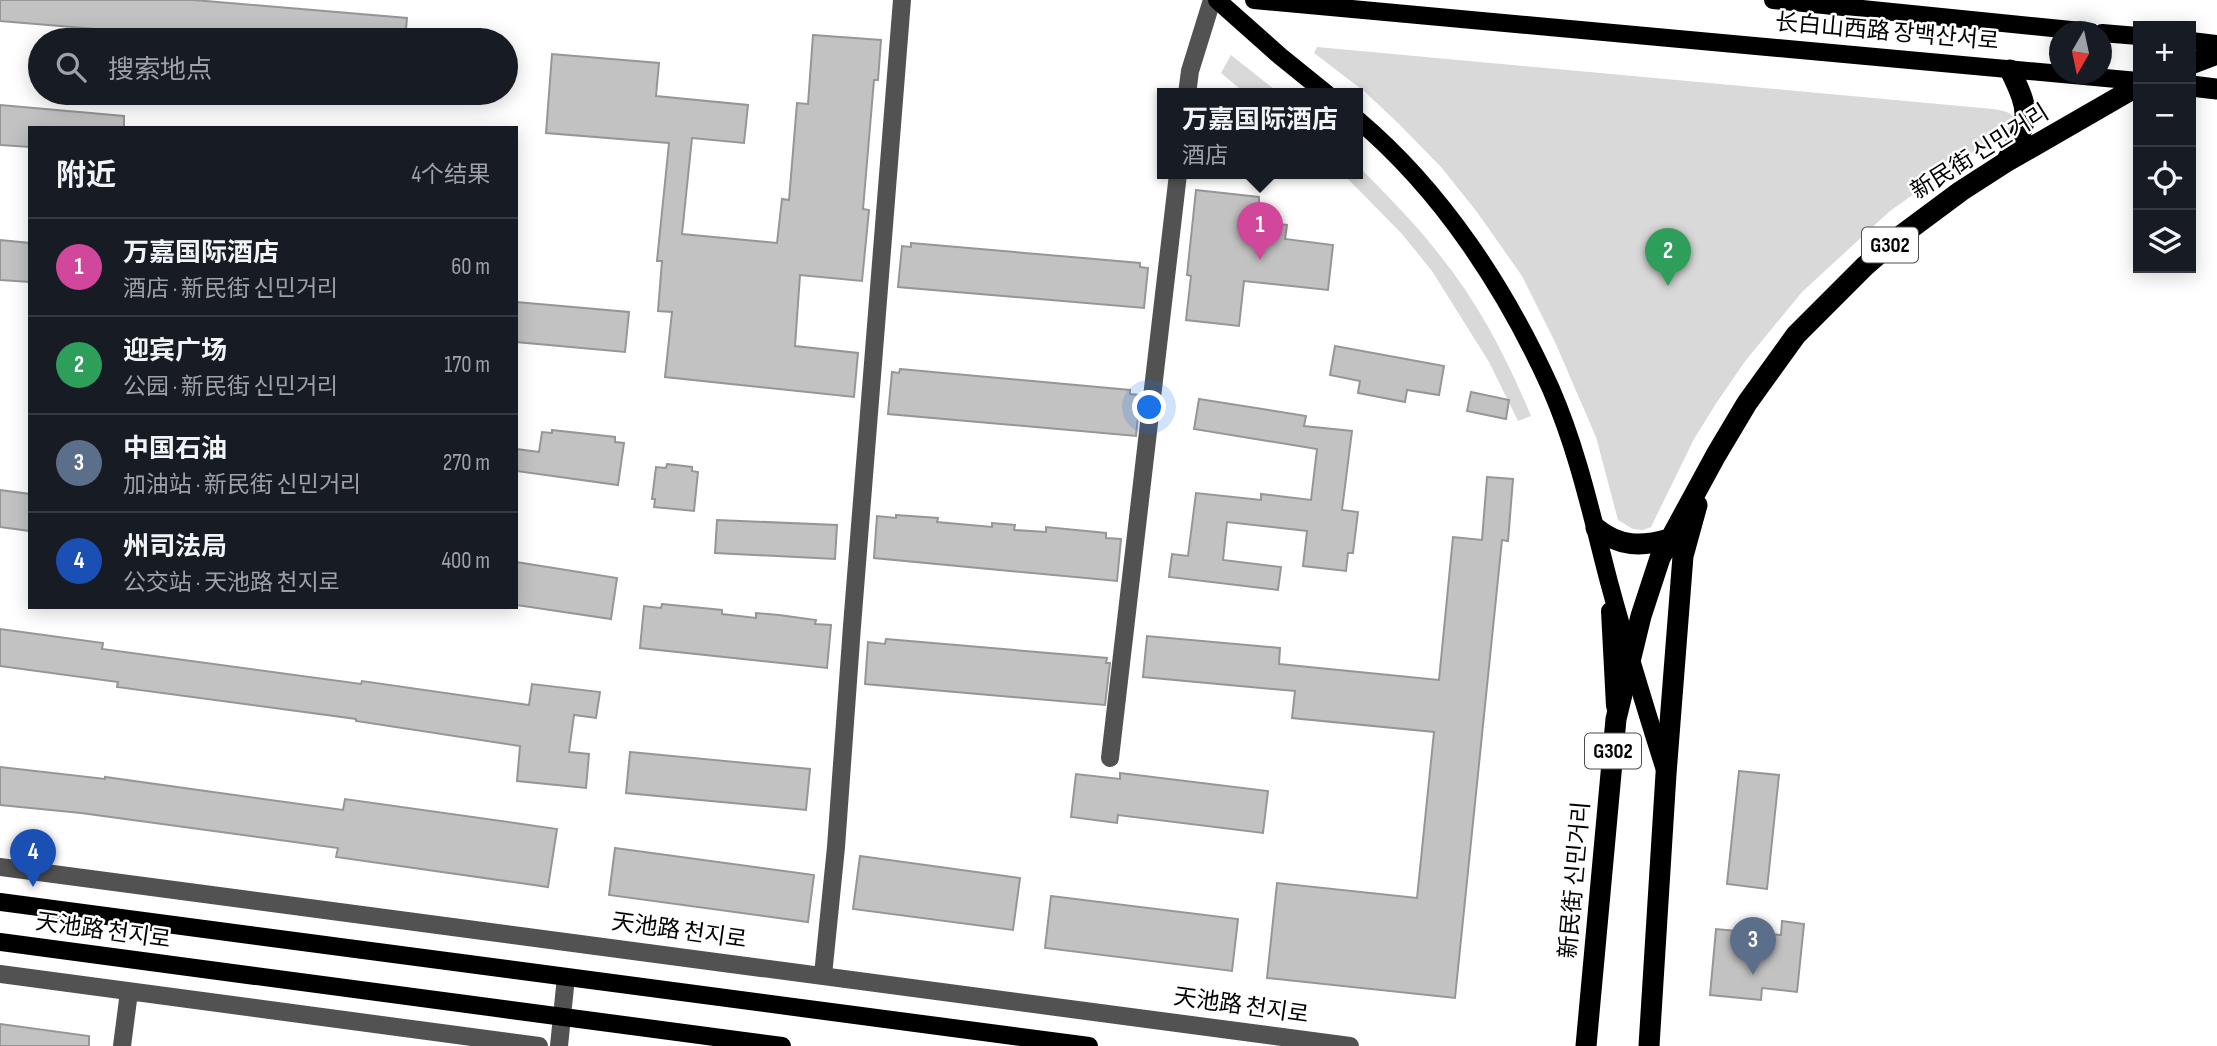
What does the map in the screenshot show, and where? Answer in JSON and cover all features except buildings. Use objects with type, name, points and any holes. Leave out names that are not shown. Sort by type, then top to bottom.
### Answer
[{"type":"highway","points":[[2196,62],[2217,54]]},
{"type":"highway","points":[[2006,162],[2024,128],[2026,118],[2024,99],[2010,70]]},
{"type":"highway","name":"新民街 신민거리","points":[[1586,1046],[1616,719],[1648,593],[1660,558],[1706,473],[1777,359],[1816,313],[1895,240],[1961,191],[2006,162],[2133,87]]},
{"type":"highway","points":[[2196,87],[2217,89]]},
{"type":"highway","name":"新民街 신민거리","points":[[1649,1046],[1666,774],[1684,556],[1706,473]]},
{"type":"highway","points":[[1596,528],[1626,544],[1651,544],[1670,539]]},
{"type":"main road","points":[[1217,0],[1320,88]]},
{"type":"main road","name":"长白山西路 장백산서로","points":[[1254,0],[2133,83]]},
{"type":"main road","name":"长白山西路 장백산서로","points":[[1773,0],[2049,28]]},
{"type":"main road","points":[[2112,34],[2133,36]]},
{"type":"main road","points":[[2196,42],[2217,44]]},
{"type":"main road","name":"新民街 신민거리","points":[[1363,124],[1377,136],[1448,215],[1488,271],[1523,331],[1552,391],[1574,452],[1608,580],[1666,774]]},
{"type":"main road","name":"新民街 신민거리","points":[[1608,580],[1616,719]]},
{"type":"main road","name":"天池路 천지로","points":[[0,902],[1089,1046]]},
{"type":"main road","name":"天池路 천지로","points":[[0,942],[782,1046]]},
{"type":"street","points":[[823,975],[836,847],[902,0]]},
{"type":"street","points":[[1188,88],[1190,71],[1212,0]]},
{"type":"street","points":[[1110,758],[1177,179]]},
{"type":"street","name":"天池路 천지로","points":[[0,867],[1350,1046]]},
{"type":"street","points":[[0,974],[539,1046]]},
{"type":"street","points":[[559,1046],[566,976]]},
{"type":"street","points":[[122,1046],[129,992]]},
{"type":"shaded area","points":[[1317,47],[1993,109],[2010,114],[2014,123],[2007,135],[1973,152],[1890,211],[1802,292],[1746,360],[1717,402],[1694,439],[1651,527],[1633,529],[1618,520],[1596,437],[1555,342],[1522,276],[1441,167],[1363,88],[1314,53]]},
{"type":"shaded area","points":[[1231,55],[1273,88],[1239,88],[1221,73]]},
{"type":"shaded area","points":[[1363,171],[1419,230],[1452,272],[1479,311],[1502,352],[1531,416],[1518,421],[1489,362],[1432,271],[1402,234],[1348,179],[1363,179]]},
{"type":"place","name":"万嘉国际酒店","points":[[1260,260]]},
{"type":"place","name":"迎宾广场","points":[[1668,286]]},
{"type":"place","name":"州司法局","points":[[33,887]]},
{"type":"place","name":"中国石油","points":[[1753,975]]}]
